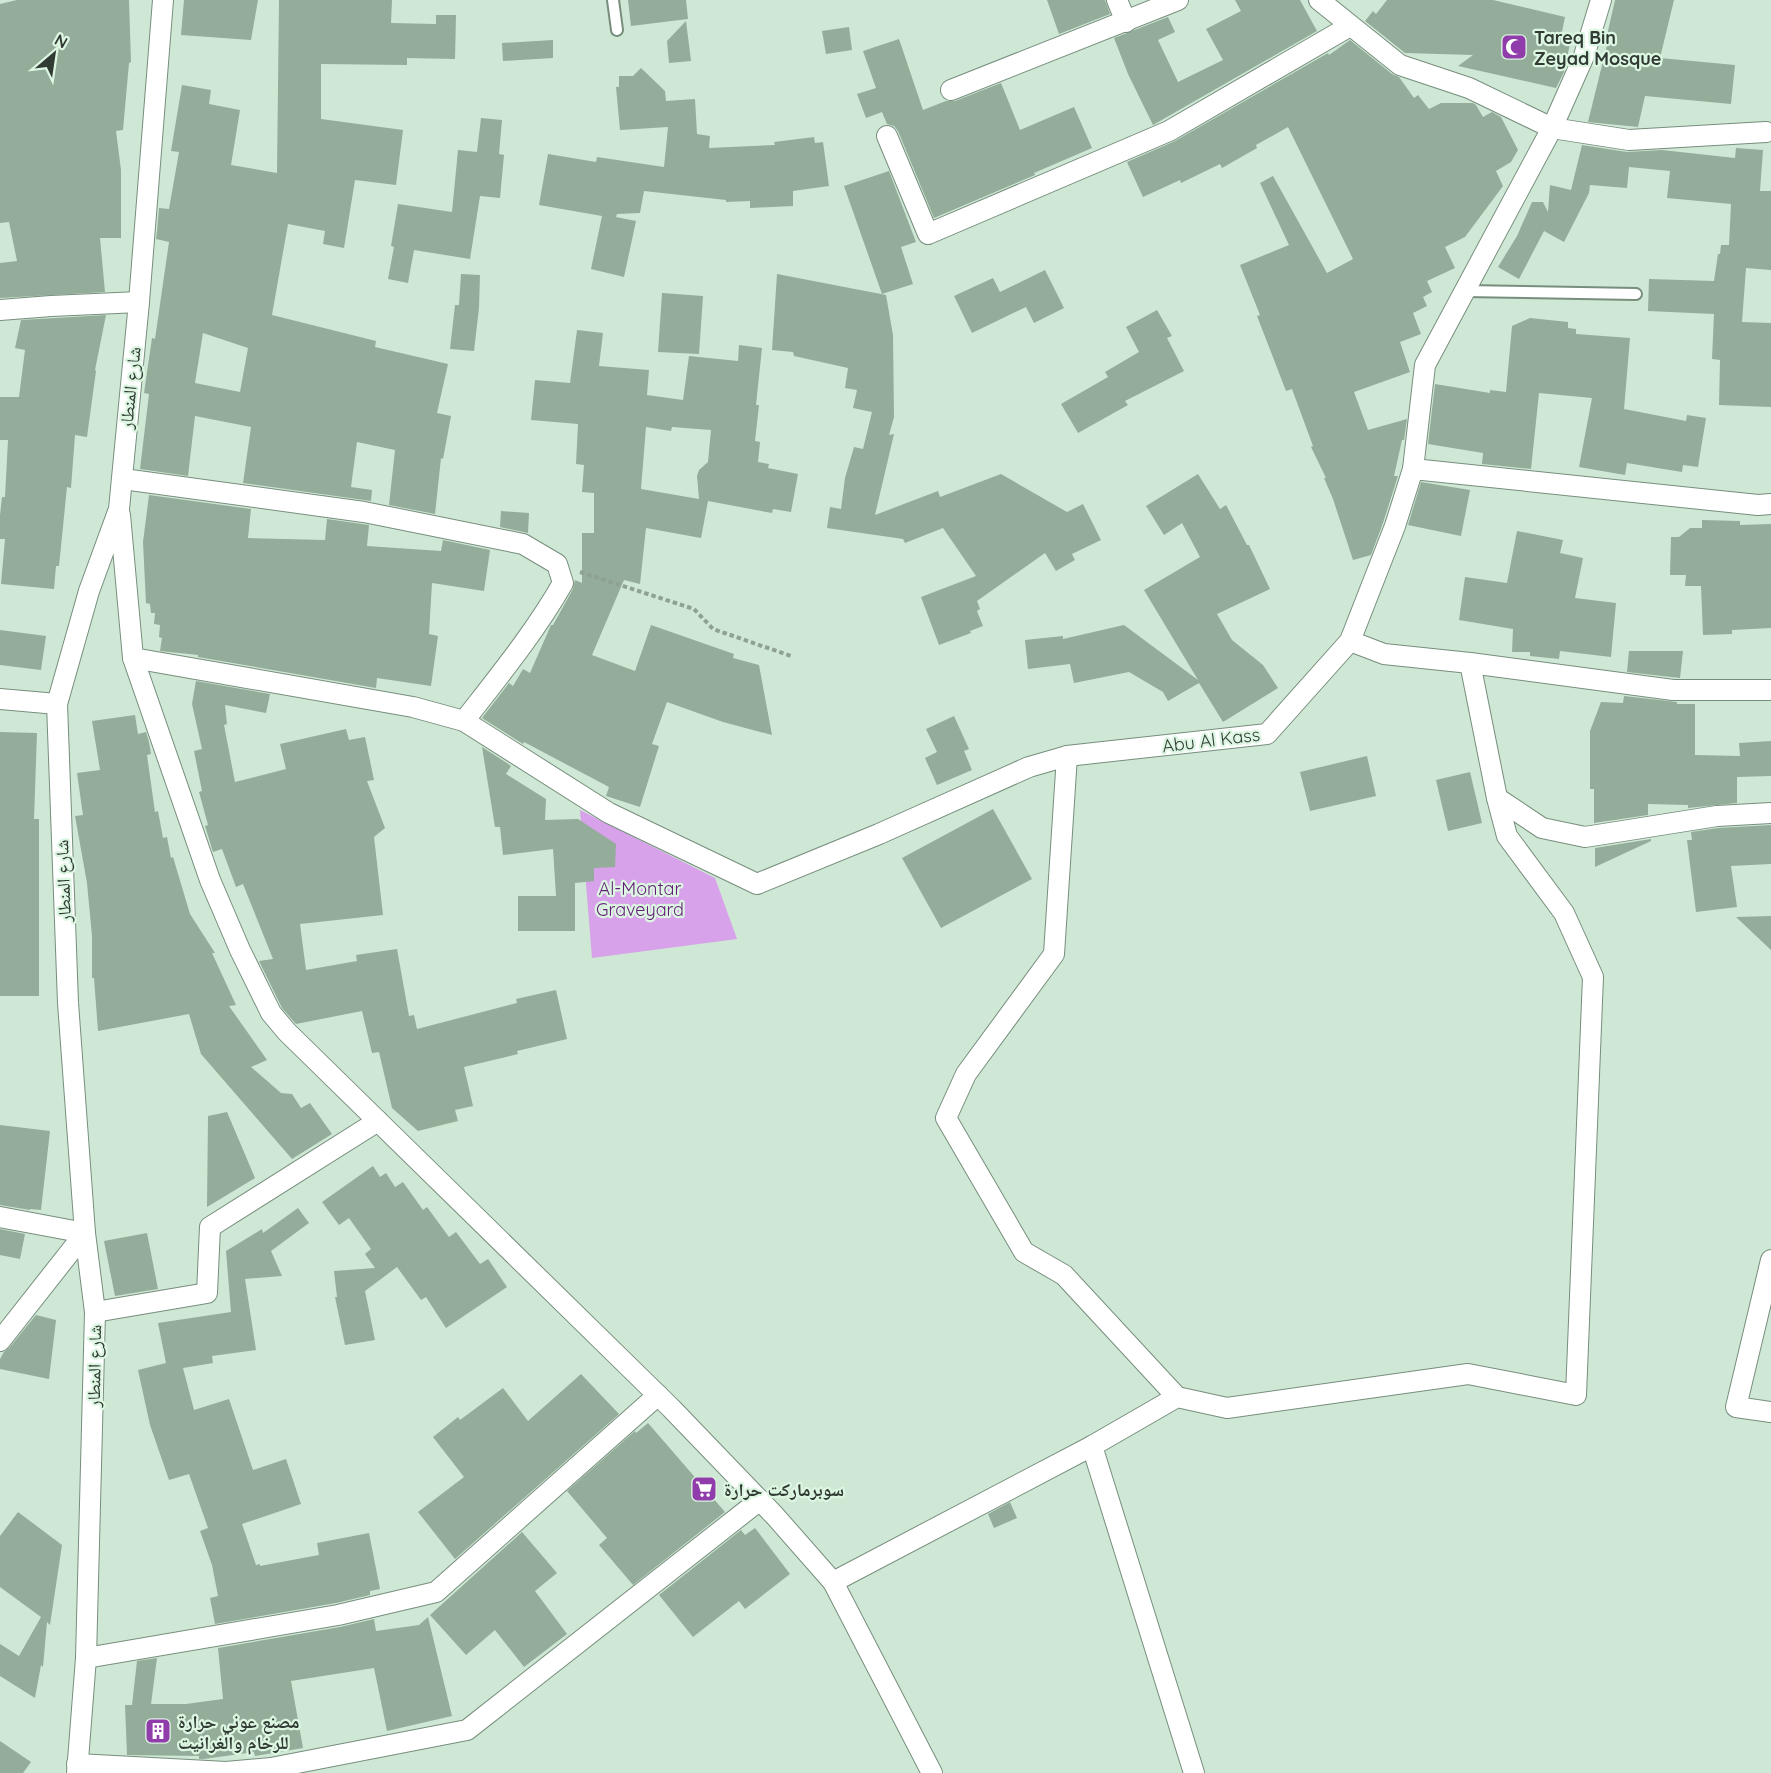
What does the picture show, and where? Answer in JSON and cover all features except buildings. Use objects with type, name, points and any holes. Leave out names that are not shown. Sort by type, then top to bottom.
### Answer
[{"type":"street","name":"شارع المنطار","points":[[77,1769],[86,1658],[95,1312],[85,1233],[68,1003],[57,704],[89,591],[119,509],[139,302],[163,0]]},
{"type":"street","points":[[1117,0],[1126,22]]},
{"type":"street","points":[[951,90],[1178,0]]},
{"type":"street","points":[[1319,0],[1400,64],[1469,88],[1552,128],[1629,140],[1766,132]]},
{"type":"street","points":[[1601,0],[1584,56],[1552,128],[1425,365],[1413,469],[1395,526],[1350,641],[1384,654],[1673,690],[1771,690]]},
{"type":"street","points":[[887,136],[927,234],[1169,131],[1350,26]]},
{"type":"street","points":[[0,310],[139,302]]},
{"type":"street","points":[[1413,469],[1758,505],[1771,504]]},
{"type":"street","points":[[123,479],[364,512],[523,544],[557,564],[563,583],[545,614],[464,721]]},
{"type":"street","points":[[119,509],[133,658],[210,880],[240,950],[271,1013],[287,1032],[658,1395],[760,1500],[833,1582],[932,1773]]},
{"type":"street","name":"Abu Al Kass","points":[[133,658],[413,707],[464,721],[609,813],[757,884],[879,834],[1029,767],[1067,756],[1267,734],[1350,641]]},
{"type":"street","points":[[1067,756],[1054,954],[966,1074],[946,1118],[1024,1252],[1064,1275],[1177,1397],[1227,1408],[1468,1374],[1576,1395],[1593,977],[1564,913],[1508,836],[1497,798],[1470,663]]},
{"type":"street","points":[[0,699],[57,704]]},
{"type":"street","points":[[1497,798],[1542,828],[1585,837],[1718,816],[1771,813]]},
{"type":"street","points":[[95,1312],[207,1293],[210,1227],[378,1121]]},
{"type":"street","points":[[0,1217],[85,1233],[0,1341]]},
{"type":"street","points":[[1771,1260],[1736,1407],[1771,1412]]},
{"type":"street","points":[[86,1658],[338,1615],[436,1592],[658,1395]]},
{"type":"street","points":[[833,1582],[1092,1446],[1177,1397]]},
{"type":"street","points":[[1092,1446],[1194,1773]]},
{"type":"street","points":[[77,1769],[226,1772],[260,1769],[467,1730],[760,1500]]},
{"type":"lane","points":[[613,0],[617,30]]},
{"type":"lane","points":[[1464,291],[1636,294]]},
{"type":"path","points":[[557,564],[694,609],[714,629],[791,656]]},
{"type":"green space","name":"Al-Montar Graveyard","points":[[580,810],[715,878],[737,939],[592,958]]},
{"type":"place","name":"Tareq Bin Zeyad Mosque","points":[[1514,47]]},
{"type":"place","name":"سوبرماركت حرارة","points":[[704,1489]]},
{"type":"place","name":"مصنع عوني حرارة للرخام والغرانيت","points":[[158,1731]]}]
